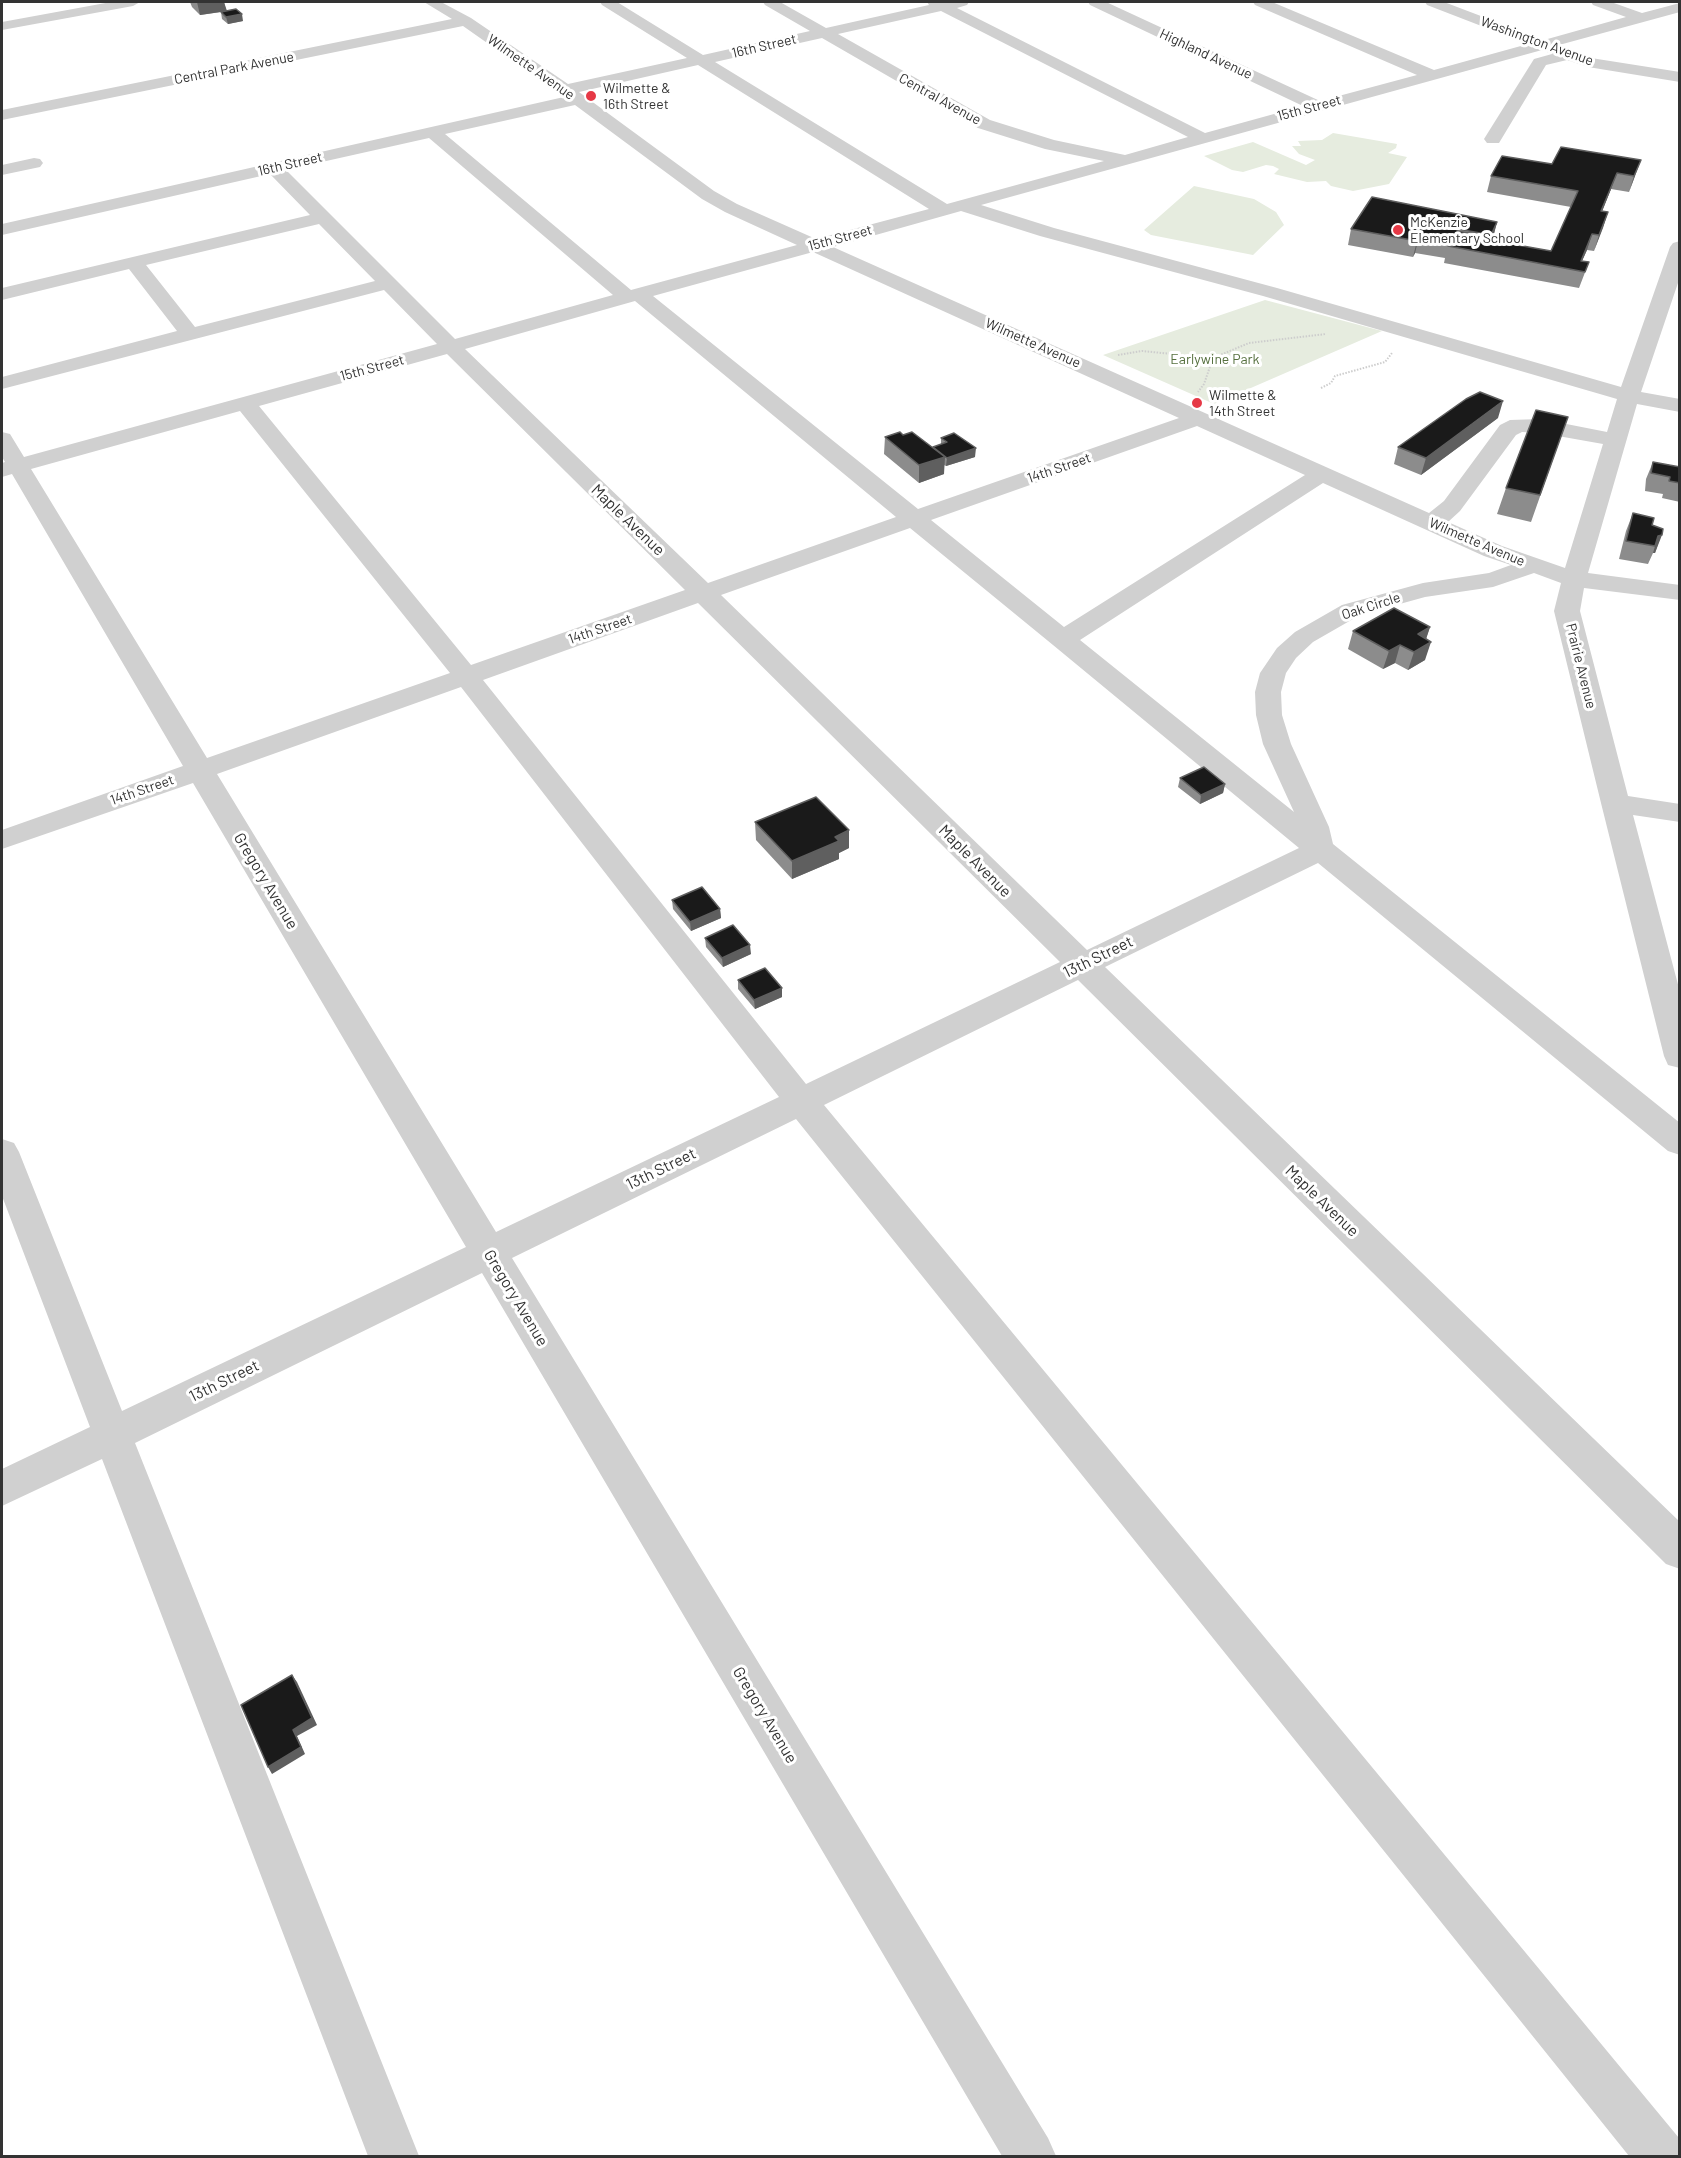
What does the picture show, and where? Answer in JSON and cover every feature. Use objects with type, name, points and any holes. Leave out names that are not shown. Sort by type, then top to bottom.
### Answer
[{"type":"street","points":[[2,26],[133,2]]},
{"type":"street","name":"Wilmette Avenue","points":[[430,2],[466,21],[708,195],[731,208],[1197,408],[1322,474],[1532,566],[1574,579],[1680,593]]},
{"type":"street","points":[[607,2],[699,60],[953,207],[1380,324],[1629,396],[1680,406]]},
{"type":"street","name":"Central Avenue","points":[[770,2],[984,124],[1051,145],[1125,159]]},
{"type":"street","name":"16th Street","points":[[2,229],[432,132],[699,60],[938,4],[962,2]]},
{"type":"street","name":"Highland Avenue","points":[[1095,2],[1317,106]]},
{"type":"street","points":[[1260,2],[1432,75]]},
{"type":"street","name":"Washington Avenue","points":[[1432,2],[1588,62],[1680,76]]},
{"type":"street","points":[[1598,2],[1640,17]]},
{"type":"street","points":[[938,4],[1202,138]]},
{"type":"street","name":"15th Street","points":[[7,458],[245,403],[1680,6]]},
{"type":"street","name":"Central Park Avenue","points":[[2,115],[466,21]]},
{"type":"street","points":[[1493,138],[1540,62],[1566,54]]},
{"type":"street","points":[[432,132],[633,296],[914,519],[1680,1142]]},
{"type":"street","points":[[2,170],[34,162]]},
{"type":"street","name":"Maple Avenue","points":[[274,168],[451,346],[1081,966],[1680,1550]]},
{"type":"street","points":[[2,294],[323,217]]},
{"type":"street","name":"Prairie Avenue","points":[[1678,254],[1615,440],[1574,579],[1567,611],[1680,1056]]},
{"type":"street","points":[[133,262],[190,334]]},
{"type":"street","points":[[2,383],[388,283]]},
{"type":"street","points":[[245,403],[466,676],[801,1101],[1661,2157]]},
{"type":"street","name":"14th Street","points":[[2,840],[914,519],[1197,408]]},
{"type":"street","points":[[1432,523],[1452,506],[1508,430],[1518,425],[1541,426],[1615,440]]},
{"type":"street","name":"Gregory Avenue","points":[[7,458],[200,770],[1030,2157]]},
{"type":"street","points":[[1062,640],[1322,474]]},
{"type":"street","name":"Oak Circle","points":[[1320,850],[1315,827],[1277,744],[1269,715],[1268,692],[1273,673],[1286,653],[1304,636],[1351,610],[1423,590],[1493,579],[1532,566]]},
{"type":"street","points":[[1616,803],[1680,813]]},
{"type":"street","name":"13th Street","points":[[2,1488],[1320,850]]},
{"type":"street","points":[[2,1152],[393,2157]]},
{"type":"path","points":[[1112,356],[1142,351],[1213,358],[1248,343],[1310,336],[1380,324]]},
{"type":"path","points":[[1321,388],[1331,383],[1335,376],[1372,368],[1385,362],[1390,354],[1397,351]]},
{"type":"path","points":[[1197,408],[1213,358]]},
{"type":"green space","points":[[1333,133],[1397,144],[1396,148],[1388,153],[1407,157],[1389,184],[1353,191],[1331,186],[1326,181],[1307,182],[1274,174],[1279,169],[1273,166],[1266,165],[1243,172],[1232,170],[1204,156],[1253,142],[1306,165],[1315,160],[1299,154],[1292,146],[1301,146],[1298,141],[1322,140]]},
{"type":"green space","points":[[1194,186],[1254,199],[1276,212],[1284,225],[1253,255],[1151,235],[1144,230]]},
{"type":"green space","name":"Earlywine Park","points":[[1265,300],[1382,331],[1214,404],[1103,355]]},
{"type":"building","points":[[236,9],[242,14],[226,17],[221,12]]},
{"type":"building","points":[[1561,147],[1641,160],[1634,176],[1617,173],[1601,211],[1608,212],[1599,235],[1592,234],[1581,261],[1589,262],[1585,272],[1448,246],[1450,243],[1419,237],[1417,241],[1351,229],[1372,197],[1497,222],[1491,235],[1458,229],[1457,231],[1508,240],[1506,243],[1551,251],[1578,191],[1491,176],[1502,156],[1552,164]]},
{"type":"building","points":[[1480,392],[1503,401],[1426,458],[1398,447],[1466,399]]},
{"type":"building","points":[[1536,410],[1568,417],[1540,495],[1506,488]]},
{"type":"building","points":[[900,432],[903,435],[912,432],[945,457],[919,465],[885,437]]},
{"type":"building","points":[[954,433],[976,448],[947,458],[933,447],[947,442],[941,438]]},
{"type":"building","points":[[1653,462],[1680,467],[1680,483],[1669,481],[1670,477],[1651,473]]},
{"type":"building","points":[[1633,513],[1654,518],[1652,525],[1663,529],[1655,546],[1626,541]]},
{"type":"building","points":[[1394,608],[1430,627],[1418,634],[1431,642],[1414,652],[1400,645],[1389,651],[1353,631]]},
{"type":"building","points":[[1204,767],[1225,784],[1201,795],[1180,778]]},
{"type":"building","points":[[816,797],[849,830],[835,837],[839,841],[792,861],[755,822]]},
{"type":"building","points":[[702,887],[720,909],[690,922],[672,900]]},
{"type":"building","points":[[733,925],[750,945],[722,958],[705,938]]},
{"type":"building","points":[[765,968],[782,988],[754,1000],[738,980]]},
{"type":"building","points":[[292,1675],[312,1718],[293,1730],[301,1747],[268,1767],[241,1705]]},
{"type":"place","name":"Wilmette & 16th Street","points":[[591,96]]},
{"type":"place","name":"McKenzie Elementary School","points":[[1398,230]]},
{"type":"place","name":"Wilmette & 14th Street","points":[[1197,403]]}]
